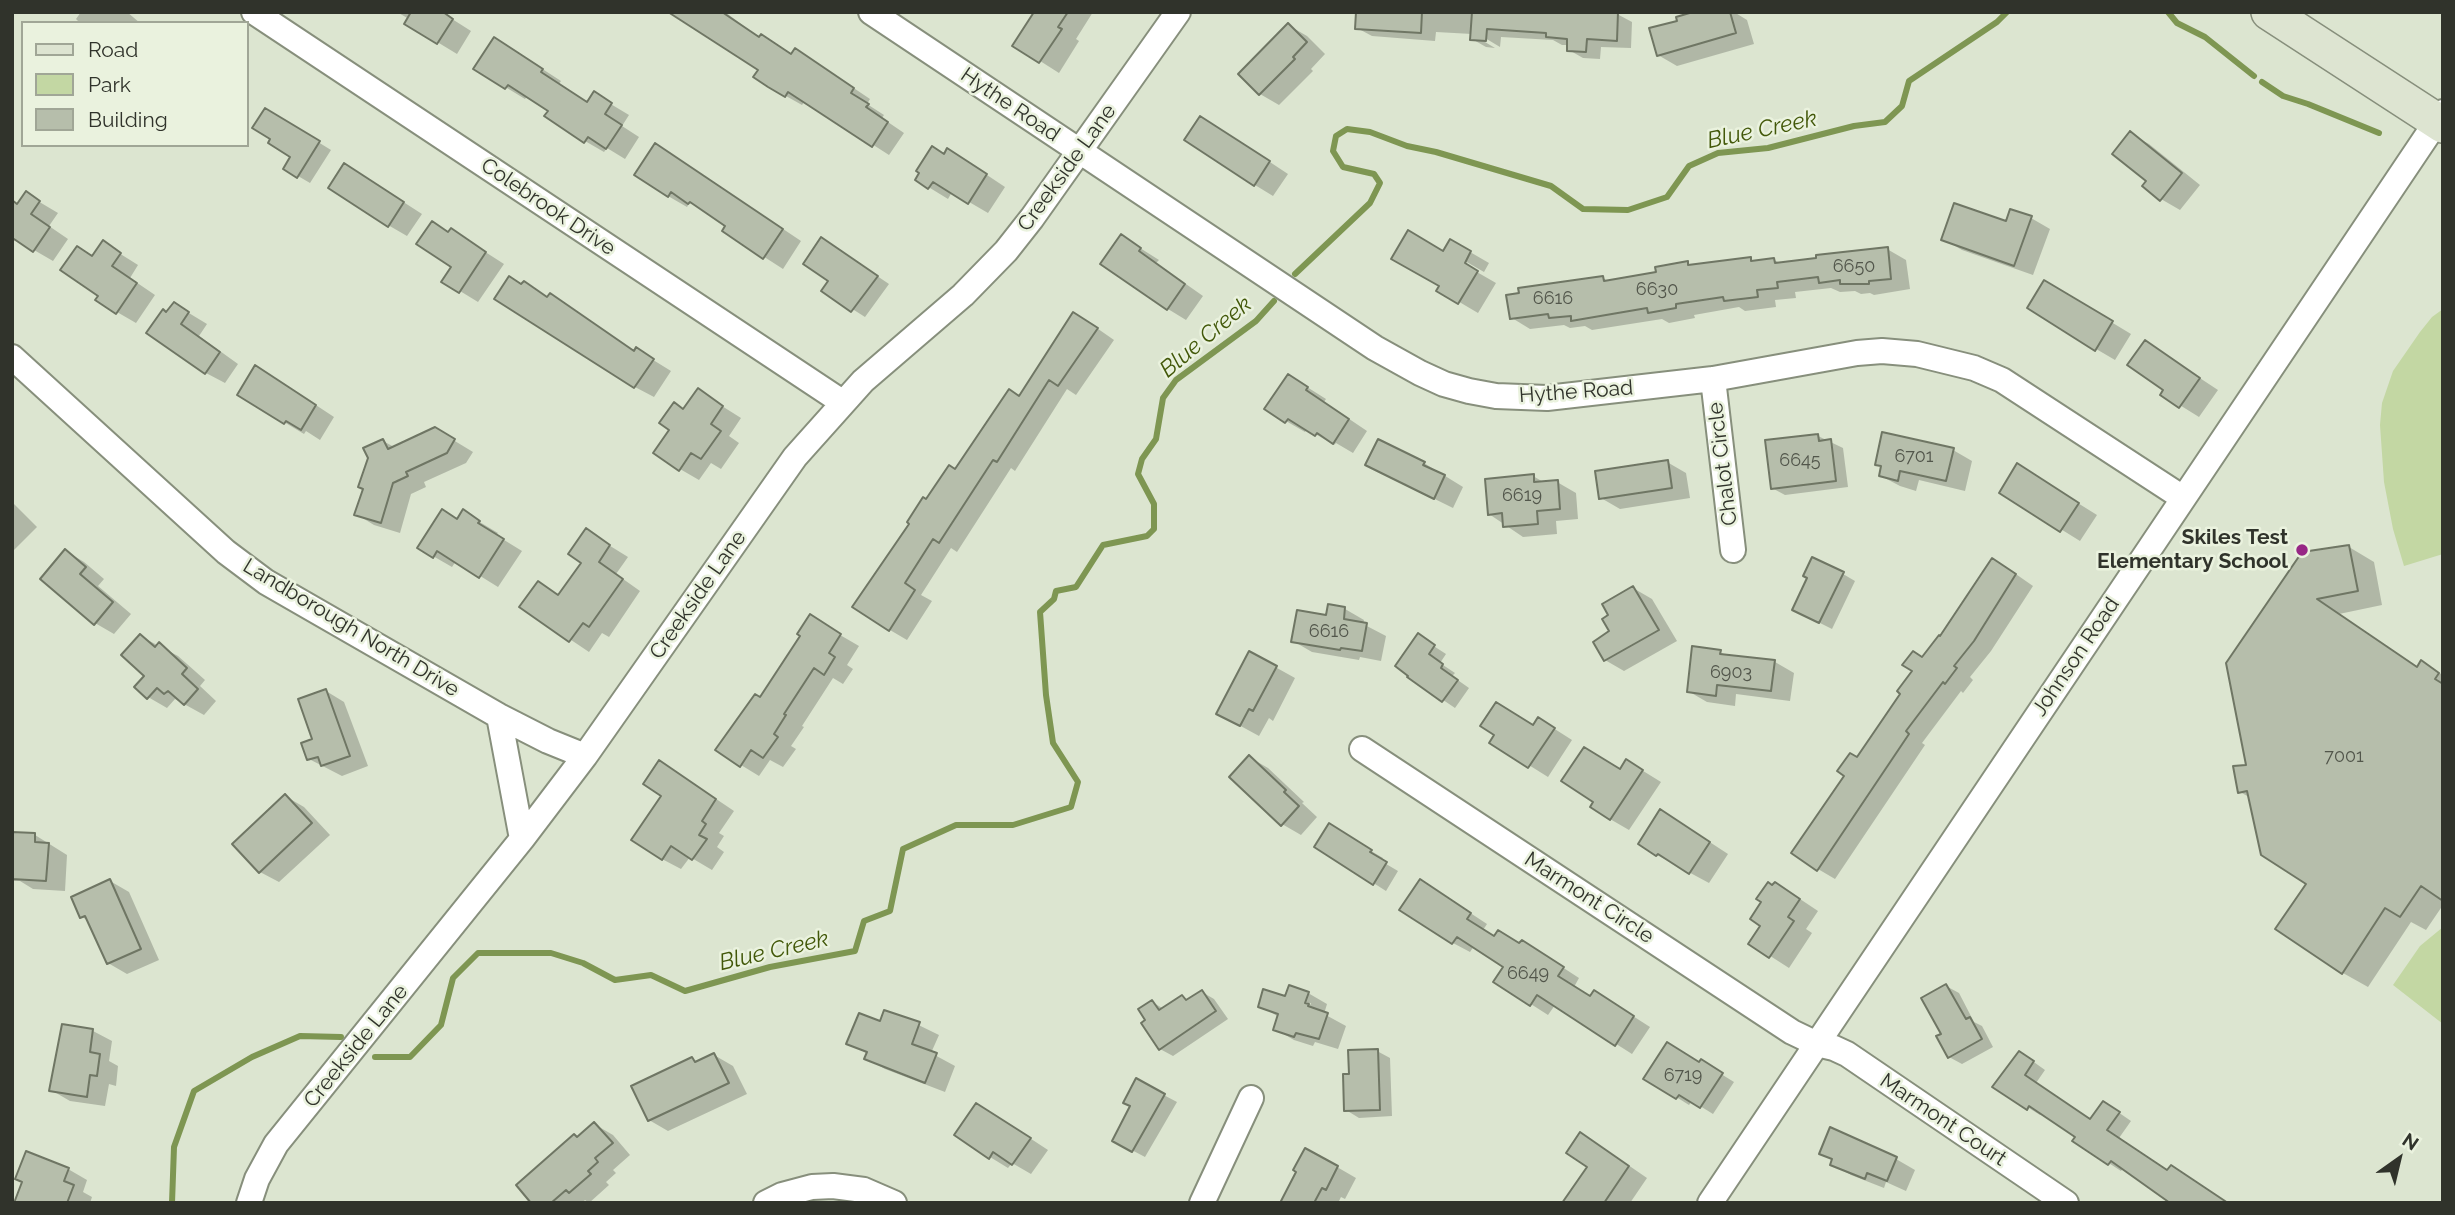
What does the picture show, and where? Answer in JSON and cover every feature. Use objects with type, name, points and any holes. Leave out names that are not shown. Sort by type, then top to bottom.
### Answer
[{"type":"main road","points":[[2269,12],[2441,119]]},
{"type":"street","name":"Colebrook Drive","points":[[254,12],[842,402]]},
{"type":"street","name":"Hythe Road","points":[[871,12],[1375,348],[1444,384],[1496,396],[1547,398],[1713,379],[1857,353],[1891,351],[1944,359],[1993,375],[2020,390],[2183,498]]},
{"type":"street","name":"Creekside Lane","points":[[249,1203],[257,1179],[276,1144],[522,839],[585,756],[782,475],[842,402],[878,367],[947,309],[992,266],[1026,227],[1178,12]]},
{"type":"street","name":"Johnson Road","points":[[1710,1203],[2441,119]]},
{"type":"street","name":"Landborough North Drive","points":[[12,357],[226,552],[266,582],[499,716],[585,756]]},
{"type":"street","name":"Chalot Circle","points":[[1713,379],[1733,550]]},
{"type":"street","points":[[499,716],[522,839]]},
{"type":"street","name":"Marmont Circle","points":[[1362,749],[1792,1032],[1817,1044]]},
{"type":"street","name":"Marmont Court","points":[[1817,1044],[1847,1054],[2066,1203]]},
{"type":"street","points":[[1202,1203],[1251,1098]]},
{"type":"street","points":[[766,1203],[782,1195],[812,1187],[833,1186],[864,1190],[894,1203]]},
{"type":"green space","points":[[2443,309],[2443,554],[2404,566],[2393,529],[2384,482],[2380,425],[2382,403],[2393,371],[2432,317]]},
{"type":"green space","points":[[2443,927],[2443,1024],[2393,985],[2420,946]]},
{"type":"building","points":[[411,12],[443,12],[453,19],[437,44],[404,24]]},
{"type":"building","points":[[668,12],[722,12],[759,37],[761,34],[791,54],[795,48],[854,88],[851,93],[869,104],[866,107],[888,122],[872,147],[788,92],[785,97],[768,87],[753,77],[758,70]]},
{"type":"building","points":[[1034,12],[1068,12],[1058,27],[1062,29],[1039,63],[1012,46]]},
{"type":"building","points":[[1356,12],[1422,12],[1421,33],[1355,29]]},
{"type":"building","points":[[1472,12],[1618,12],[1617,41],[1587,39],[1586,52],[1567,51],[1567,39],[1546,37],[1546,33],[1487,29],[1486,41],[1470,40]]},
{"type":"building","points":[[1693,12],[1730,12],[1736,33],[1657,56],[1649,28],[1677,21],[1676,17]]},
{"type":"building","points":[[1288,23],[1307,42],[1293,57],[1295,59],[1259,95],[1238,74]]},
{"type":"building","points":[[494,37],[587,102],[594,91],[612,103],[605,114],[622,125],[606,149],[588,137],[584,143],[544,116],[548,111],[508,85],[505,89],[473,69]]},
{"type":"building","points":[[265,108],[320,141],[297,178],[283,169],[290,157],[268,143],[270,139],[252,128]]},
{"type":"building","points":[[1200,116],[1270,161],[1254,186],[1184,140]]},
{"type":"building","points":[[2130,131],[2182,173],[2160,201],[2142,186],[2146,181],[2112,154]]},
{"type":"building","points":[[655,143],[783,229],[763,259],[722,231],[725,226],[690,202],[688,204],[671,192],[668,197],[634,175]]},
{"type":"building","points":[[932,146],[944,154],[947,148],[987,174],[968,204],[933,182],[928,189],[915,180],[919,173],[916,171]]},
{"type":"building","points":[[344,163],[404,202],[388,227],[328,188]]},
{"type":"building","points":[[26,191],[40,201],[31,214],[50,227],[33,252],[14,239],[12,242],[12,200],[17,204]]},
{"type":"building","points":[[1954,203],[2006,221],[2010,209],[2032,216],[2014,266],[1941,240]]},
{"type":"building","points":[[432,221],[448,232],[451,228],[486,252],[459,293],[441,282],[451,267],[416,244]]},
{"type":"building","points":[[1408,230],[1443,251],[1450,239],[1471,251],[1465,263],[1478,271],[1458,304],[1436,291],[1439,286],[1391,259]]},
{"type":"building","points":[[1121,234],[1141,248],[1139,251],[1185,284],[1167,310],[1100,264]]},
{"type":"building","points":[[821,237],[878,276],[851,312],[821,291],[828,281],[803,264]]},
{"type":"building","points":[[103,240],[121,253],[112,266],[137,283],[116,314],[95,300],[98,296],[60,270],[77,246],[92,256]]},
{"type":"building","points":[[1888,247],[1891,279],[1869,281],[1869,284],[1840,284],[1840,280],[1819,283],[1818,277],[1777,282],[1778,288],[1757,290],[1758,297],[1724,301],[1723,297],[1676,304],[1676,308],[1648,313],[1647,308],[1571,321],[1571,316],[1549,318],[1548,314],[1510,319],[1506,295],[1519,293],[1518,288],[1603,276],[1604,281],[1656,272],[1655,267],[1688,261],[1688,265],[1751,257],[1751,261],[1774,258],[1775,263],[1816,258],[1816,255]]},
{"type":"building","points":[[509,276],[521,284],[524,281],[547,297],[550,293],[634,351],[636,347],[654,359],[634,388],[494,299]]},
{"type":"building","points":[[2044,280],[2113,321],[2095,351],[2027,308]]},
{"type":"building","points":[[174,302],[189,312],[181,324],[220,352],[205,374],[146,333],[163,309],[166,312]]},
{"type":"building","points":[[1073,312],[1098,328],[1058,386],[1049,380],[997,462],[993,460],[939,543],[933,539],[905,583],[915,590],[889,631],[852,607],[909,524],[907,522],[923,497],[926,499],[949,465],[955,469],[1009,389],[1019,396]]},
{"type":"building","points":[[2145,340],[2200,378],[2179,408],[2160,395],[2163,390],[2127,365]]},
{"type":"building","points":[[255,365],[316,405],[301,430],[286,421],[284,424],[237,395]]},
{"type":"building","points":[[1288,374],[1308,387],[1306,390],[1349,419],[1333,444],[1288,419],[1285,423],[1264,409]]},
{"type":"building","points":[[698,388],[723,406],[711,424],[721,431],[701,459],[691,453],[679,471],[653,453],[669,430],[659,423],[674,402],[683,409]]},
{"type":"building","points":[[435,427],[455,439],[447,453],[406,472],[408,476],[393,483],[381,523],[354,515],[363,489],[358,487],[368,458],[363,448],[383,439],[388,449]]},
{"type":"building","points":[[1882,432],[1954,448],[1946,481],[1900,471],[1898,481],[1879,476],[1881,466],[1875,465]]},
{"type":"building","points":[[1818,434],[1819,441],[1831,439],[1836,481],[1771,489],[1765,440]]},
{"type":"building","points":[[1378,439],[1445,475],[1434,499],[1365,465]]},
{"type":"building","points":[[1668,460],[1672,488],[1599,499],[1595,471]]},
{"type":"building","points":[[2017,463],[2079,503],[2060,532],[1999,493]]},
{"type":"building","points":[[1534,474],[1534,482],[1558,480],[1560,509],[1537,511],[1538,524],[1503,527],[1502,513],[1488,515],[1485,479]]},
{"type":"building","points":[[442,509],[457,519],[463,509],[480,521],[478,523],[504,539],[479,578],[437,551],[433,558],[417,548]]},
{"type":"building","points":[[586,528],[610,545],[599,562],[623,579],[589,627],[583,623],[569,642],[519,607],[538,581],[558,595],[581,563],[568,554]]},
{"type":"building","points":[[2349,545],[2358,591],[2317,599],[2417,667],[2421,660],[2439,673],[2435,679],[2443,684],[2443,901],[2421,886],[2400,917],[2385,908],[2342,974],[2275,929],[2306,884],[2261,855],[2247,791],[2238,793],[2233,766],[2246,765],[2226,663],[2302,552]]},
{"type":"building","points":[[65,549],[86,567],[80,574],[113,602],[94,625],[40,579]]},
{"type":"building","points":[[1812,557],[1844,572],[1819,623],[1792,610],[1807,578],[1803,576]]},
{"type":"building","points":[[1992,558],[2016,574],[1974,641],[1954,666],[1957,668],[1906,731],[1909,734],[1817,871],[1791,853],[1844,776],[1837,771],[1850,753],[1857,757],[1900,694],[1897,691],[1912,671],[1902,665],[1913,651],[1922,657],[1940,636]]},
{"type":"building","points":[[1633,586],[1659,630],[1604,661],[1593,642],[1609,631],[1602,619],[1608,615],[1602,604]]},
{"type":"building","points":[[1328,604],[1345,607],[1344,619],[1367,623],[1362,651],[1291,642],[1297,610],[1326,615]]},
{"type":"building","points":[[810,614],[841,634],[829,653],[835,657],[824,675],[814,668],[784,714],[786,715],[774,734],[778,737],[763,758],[751,750],[740,767],[715,750],[755,694],[760,697],[800,636],[797,634]]},
{"type":"building","points":[[1418,633],[1435,645],[1429,654],[1443,664],[1441,668],[1458,680],[1442,702],[1395,666]]},
{"type":"building","points":[[140,634],[155,647],[159,642],[187,668],[182,674],[198,689],[184,705],[168,691],[164,694],[157,688],[147,699],[134,687],[144,676],[121,655]]},
{"type":"building","points":[[1692,646],[1721,650],[1720,654],[1775,660],[1771,691],[1717,685],[1716,696],[1687,692]]},
{"type":"building","points":[[1249,651],[1277,666],[1253,711],[1249,709],[1240,726],[1216,714]]},
{"type":"building","points":[[326,689],[350,756],[321,766],[318,757],[307,760],[301,743],[312,739],[298,699]]},
{"type":"building","points":[[1496,702],[1533,725],[1538,717],[1555,728],[1528,768],[1489,743],[1494,735],[1480,726]]},
{"type":"building","points":[[1584,747],[1620,769],[1626,759],[1643,770],[1610,820],[1590,807],[1593,802],[1561,781]]},
{"type":"building","points":[[1249,755],[1299,806],[1281,826],[1229,777]]},
{"type":"building","points":[[659,760],[716,799],[702,821],[706,824],[699,835],[707,839],[692,860],[671,846],[662,860],[631,840],[661,796],[643,784]]},
{"type":"building","points":[[285,794],[312,823],[259,873],[232,844]]},
{"type":"building","points":[[1660,809],[1710,842],[1689,874],[1638,844]]},
{"type":"building","points":[[1329,823],[1387,862],[1373,885],[1314,847]]},
{"type":"building","points":[[12,832],[35,833],[35,842],[49,843],[46,881],[12,879]]},
{"type":"building","points":[[110,879],[141,949],[107,964],[85,916],[80,918],[71,897]]},
{"type":"building","points":[[1420,879],[1471,913],[1467,919],[1494,936],[1498,930],[1519,943],[1522,940],[1564,967],[1558,976],[1590,996],[1594,990],[1634,1016],[1615,1046],[1537,995],[1530,1006],[1493,982],[1503,967],[1457,937],[1452,944],[1399,910]]},
{"type":"building","points":[[1768,882],[1772,885],[1775,882],[1800,899],[1788,917],[1794,921],[1769,958],[1748,944],[1760,926],[1750,919],[1761,902],[1756,899]]},
{"type":"building","points":[[1946,984],[1966,1019],[1970,1017],[1982,1039],[1948,1058],[1936,1036],[1941,1034],[1921,998]]},
{"type":"building","points":[[1289,985],[1309,992],[1305,1003],[1309,1004],[1308,1006],[1328,1013],[1319,1039],[1296,1033],[1294,1037],[1273,1030],[1278,1014],[1258,1007],[1263,989],[1285,996]]},
{"type":"building","points":[[1202,990],[1216,1011],[1159,1050],[1141,1023],[1145,1020],[1138,1009],[1152,1000],[1159,1010],[1182,995],[1186,1000]]},
{"type":"building","points":[[884,1010],[920,1022],[912,1044],[937,1053],[925,1083],[864,1059],[867,1052],[846,1044],[859,1013],[880,1021]]},
{"type":"building","points":[[62,1024],[93,1029],[90,1052],[100,1054],[97,1076],[90,1075],[87,1097],[49,1091]]},
{"type":"building","points":[[1667,1042],[1723,1073],[1700,1108],[1679,1095],[1676,1099],[1643,1079]]},
{"type":"building","points":[[1378,1049],[1380,1110],[1344,1111],[1343,1074],[1349,1074],[1348,1050]]},
{"type":"building","points":[[2019,1051],[2034,1061],[2025,1075],[2090,1119],[2103,1101],[2120,1112],[2107,1130],[2167,1170],[2171,1165],[2228,1203],[2170,1203],[2111,1161],[2108,1165],[2072,1141],[2075,1137],[2029,1106],[2027,1110],[1992,1087]]},
{"type":"building","points":[[714,1053],[729,1083],[648,1121],[631,1086],[692,1057],[695,1062]]},
{"type":"building","points":[[1136,1078],[1165,1094],[1132,1152],[1112,1141],[1130,1106],[1123,1103]]},
{"type":"building","points":[[976,1103],[1031,1138],[1012,1165],[993,1152],[989,1159],[954,1135]]},
{"type":"building","points":[[594,1122],[613,1143],[595,1158],[598,1162],[588,1171],[591,1174],[569,1193],[566,1190],[551,1203],[531,1203],[516,1185],[574,1134],[577,1137]]},
{"type":"building","points":[[1830,1127],[1897,1157],[1887,1181],[1867,1173],[1865,1179],[1830,1165],[1832,1159],[1819,1154]]},
{"type":"building","points":[[1580,1132],[1629,1166],[1604,1203],[1562,1203],[1587,1167],[1566,1153]]},
{"type":"building","points":[[1305,1148],[1338,1166],[1326,1190],[1322,1188],[1314,1203],[1280,1203],[1296,1172],[1293,1170]]},
{"type":"building","points":[[26,1151],[69,1168],[64,1181],[74,1185],[67,1203],[14,1203],[22,1182],[15,1179]]},
{"type":"waterway","name":"Blue Creek","points":[[1295,274],[1370,203],[1380,183],[1374,174],[1343,167],[1333,151],[1336,136],[1347,129],[1370,132],[1407,146],[1551,186],[1583,209],[1628,210],[1667,197],[1689,166],[1718,153],[1768,148],[1854,126],[1885,122],[1902,106],[1909,81],[1997,22],[2007,12]]},
{"type":"waterway","points":[[2168,12],[2177,23],[2205,37],[2254,76]]},
{"type":"waterway","points":[[2262,82],[2283,96],[2379,133]]},
{"type":"waterway","name":"Blue Creek","points":[[375,1057],[410,1057],[441,1025],[453,978],[478,953],[551,953],[583,963],[615,980],[651,975],[685,991],[770,967],[855,951],[864,921],[890,911],[903,849],[956,825],[1013,825],[1071,807],[1078,782],[1053,743],[1046,695],[1040,612],[1054,599],[1056,591],[1076,587],[1103,545],[1147,536],[1154,529],[1154,504],[1138,474],[1142,459],[1156,439],[1163,398],[1176,380],[1256,321],[1274,301]]},
{"type":"waterway","name":"Blue Creek","points":[[172,1203],[174,1147],[194,1091],[252,1057],[300,1036],[341,1037]]},
{"type":"place","name":"Skiles Test Elementary School","points":[[2302,550]]}]
